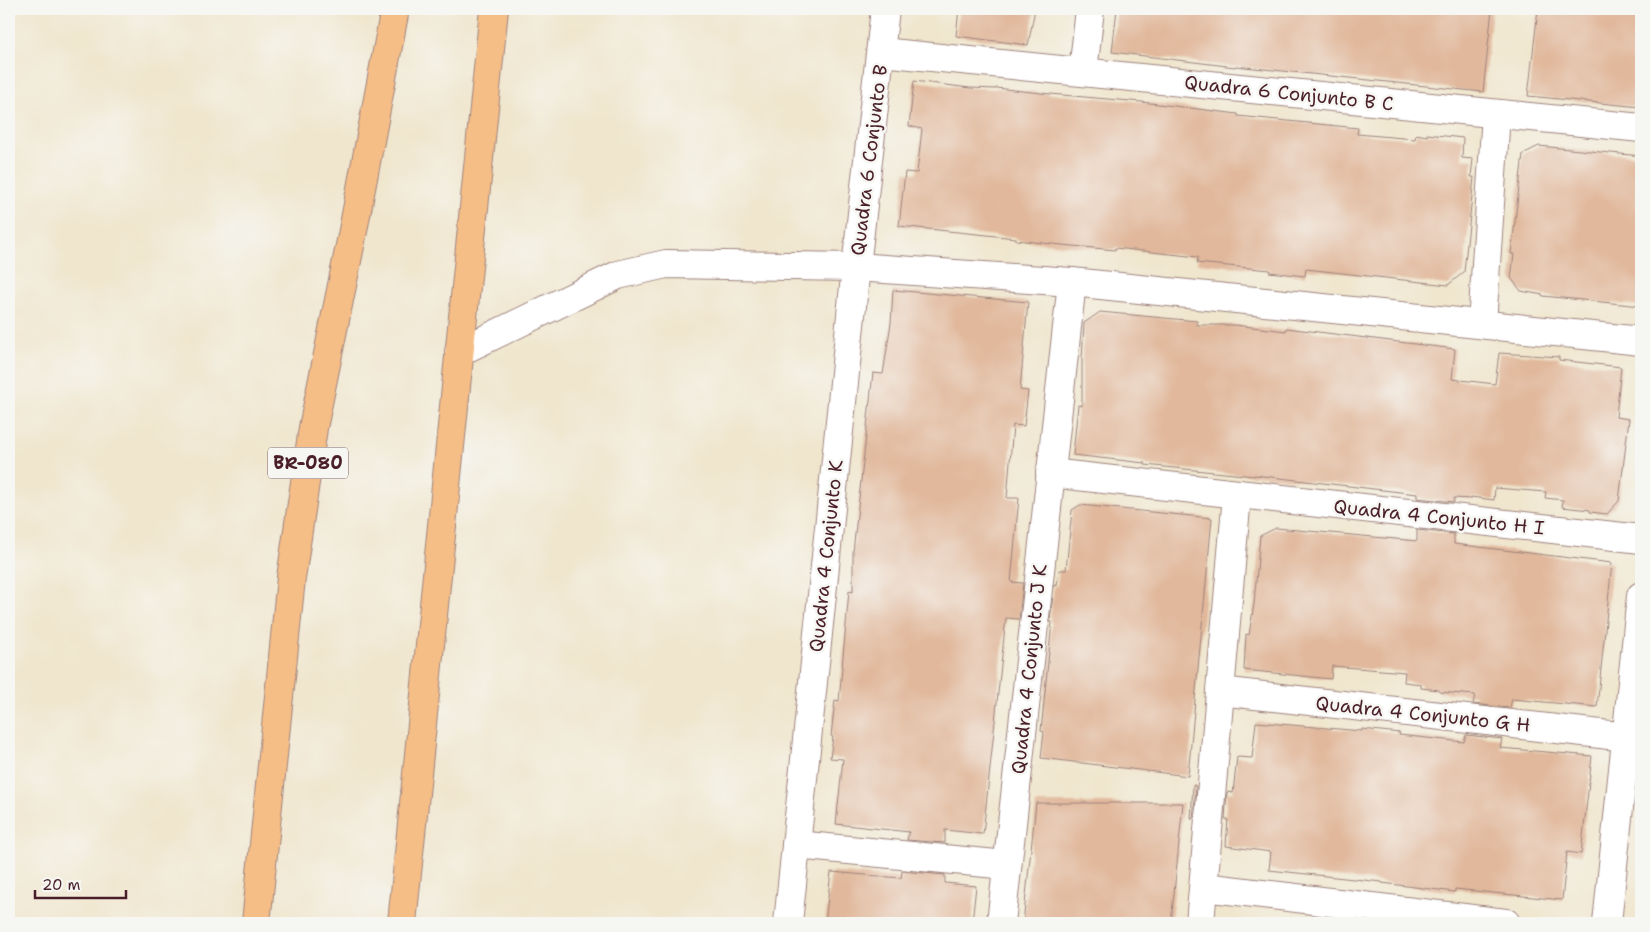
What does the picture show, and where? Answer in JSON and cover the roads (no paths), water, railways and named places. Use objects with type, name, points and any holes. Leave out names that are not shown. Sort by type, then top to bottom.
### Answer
[{"type":"highway","name":"BR-080","points":[[256,923],[291,578],[313,428],[395,9]]},
{"type":"highway","points":[[402,923],[494,9]]},
{"type":"street","name":"Quadra 6 Conjunto B","points":[[856,267],[885,9]]},
{"type":"street","points":[[1083,72],[1090,9]]},
{"type":"street","name":"Quadra 6 Conjunto B C","points":[[881,52],[1641,128]]},
{"type":"street","points":[[1482,324],[1496,114]]},
{"type":"street","points":[[459,352],[618,275],[666,264],[856,267],[1072,282],[1641,341]]},
{"type":"street","name":"Quadra 4 Conjunto K","points":[[788,923],[856,267]]},
{"type":"street","name":"Quadra 4 Conjunto J K","points":[[1001,923],[1072,282]]},
{"type":"street","name":"Quadra 4 Conjunto H I","points":[[1050,473],[1641,539]]},
{"type":"street","points":[[1200,923],[1237,495]]},
{"type":"street","points":[[1607,923],[1641,596]]},
{"type":"street","name":"Quadra 4 Conjunto G H","points":[[1220,691],[1627,737]]},
{"type":"street","points":[[796,846],[1007,865]]},
{"type":"street","points":[[1204,887],[1506,923]]}]
